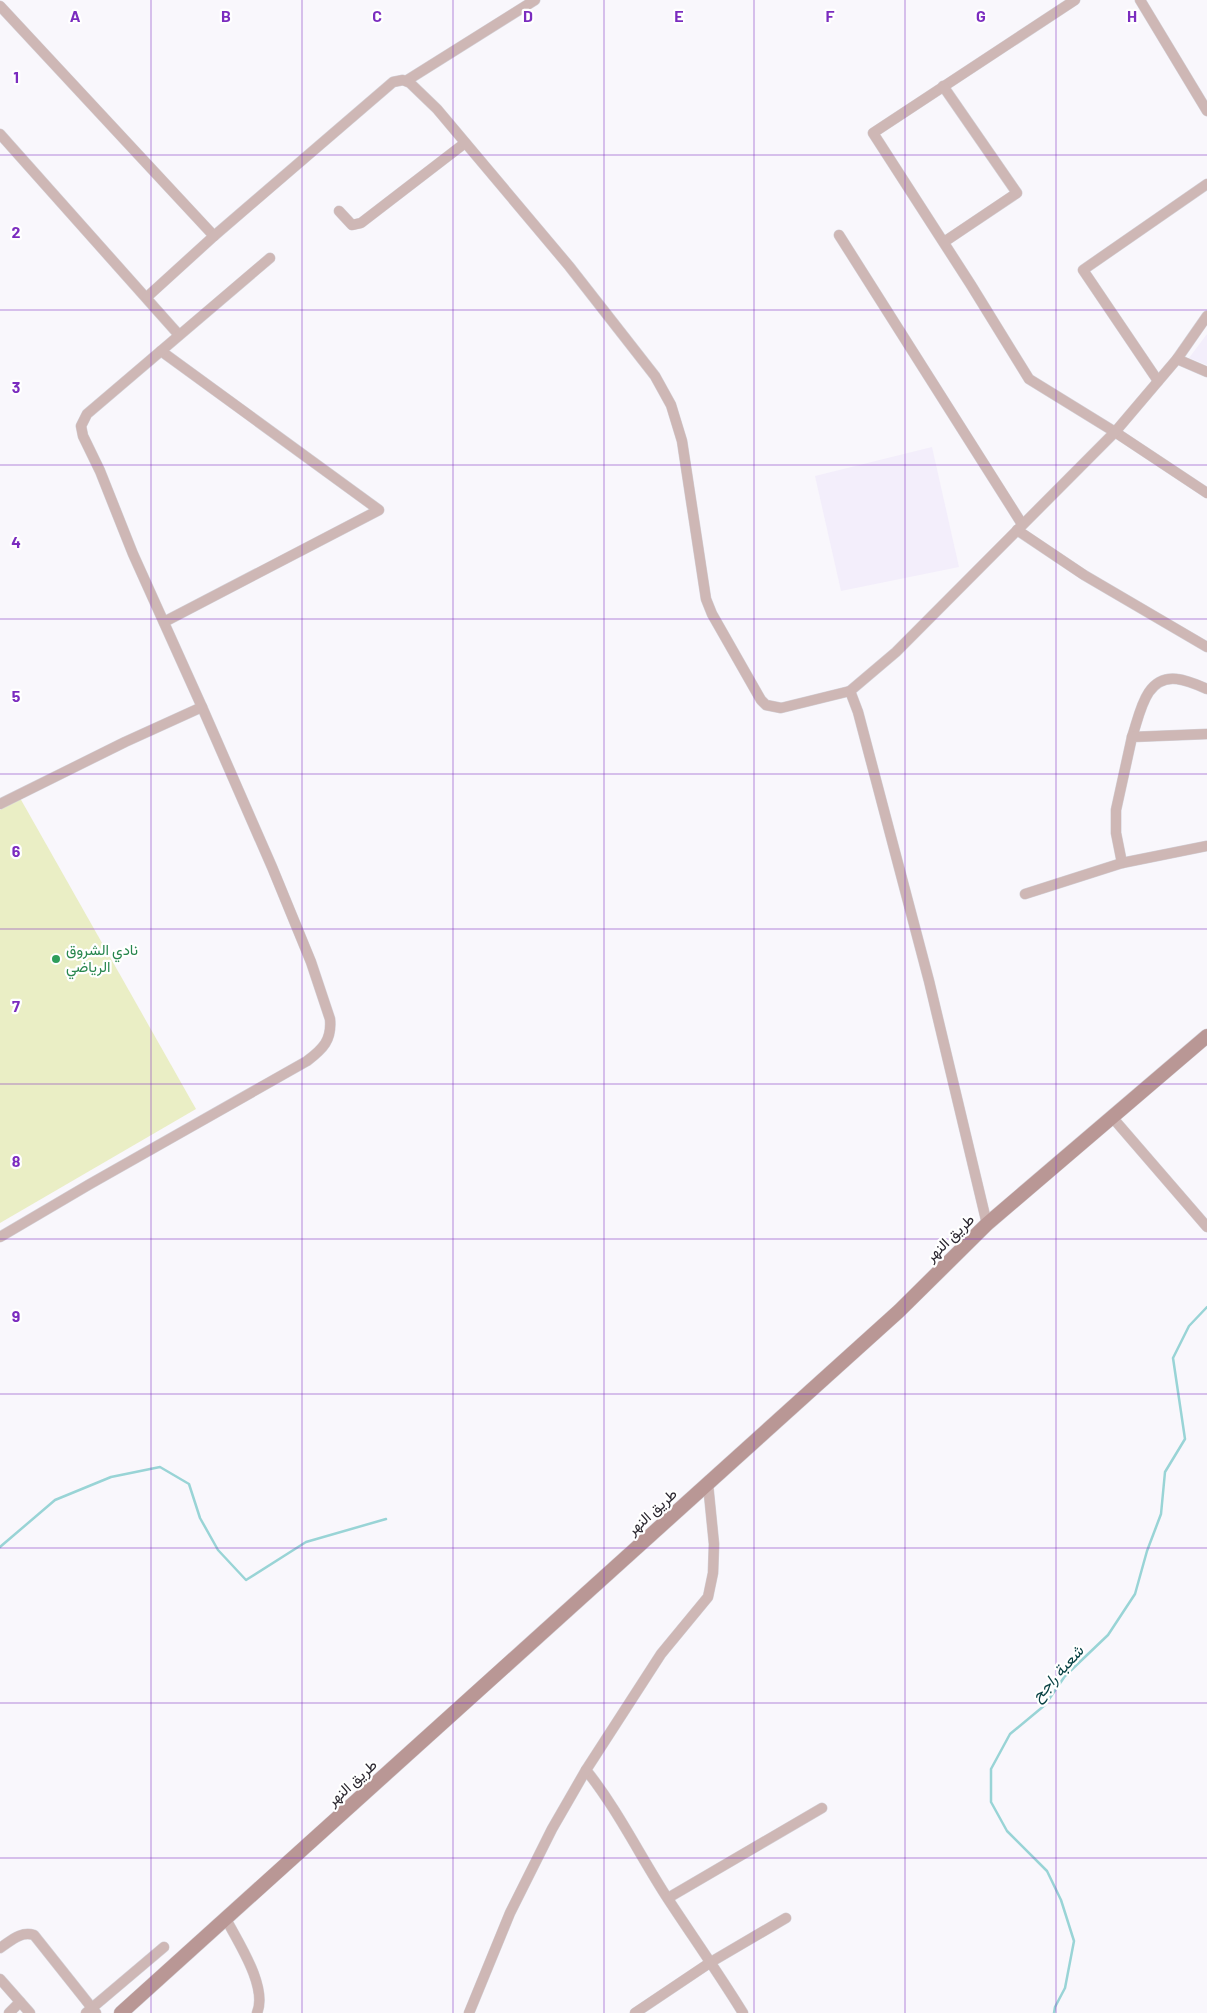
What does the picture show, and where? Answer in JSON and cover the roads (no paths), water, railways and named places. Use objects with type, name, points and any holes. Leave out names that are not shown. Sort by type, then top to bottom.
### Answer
[{"type":"main road","name":"طريق النهر","points":[[121,2013],[899,1311],[988,1224],[1207,1036]]},
{"type":"street","points":[[406,81],[536,0]]},
{"type":"street","points":[[1075,0],[873,133],[944,242],[1029,379],[1034,384],[1114,432],[1207,493]]},
{"type":"street","points":[[1140,0],[1207,111]]},
{"type":"street","points":[[0,6],[214,236]]},
{"type":"street","points":[[147,297],[214,236],[393,82],[399,80],[406,81],[417,88],[437,109],[569,266],[655,376],[671,405],[680,434],[690,484],[706,599],[712,614],[761,700],[766,705],[781,708],[850,691],[896,652],[1114,432],[1177,360],[1207,316]]},
{"type":"street","points":[[943,86],[1016,193],[944,242]]},
{"type":"street","points":[[0,134],[179,335]]},
{"type":"street","points":[[339,211],[352,225],[361,223],[465,143]]},
{"type":"street","points":[[1158,381],[1083,270],[1207,184]]},
{"type":"street","points":[[839,235],[1020,527],[1084,575],[1207,647]]},
{"type":"street","points":[[0,1237],[308,1061],[320,1052],[329,1039],[330,1019],[311,962],[202,707],[126,539],[100,471],[81,429],[82,421],[86,414],[270,258]]},
{"type":"street","points":[[161,350],[379,510],[164,622]]},
{"type":"street","points":[[1177,360],[1207,372]]},
{"type":"street","points":[[1122,863],[1116,833],[1116,817],[1132,737],[1148,692],[1155,684],[1169,679],[1178,679],[1207,689]]},
{"type":"street","points":[[850,691],[858,712],[929,980],[988,1224]]},
{"type":"street","points":[[0,804],[125,742],[202,707]]},
{"type":"street","points":[[1132,737],[1207,734]]},
{"type":"street","points":[[1025,894],[1122,863],[1207,846]]},
{"type":"street","points":[[1112,1117],[1207,1227]]},
{"type":"street","points":[[469,2013],[510,1913],[552,1829],[586,1770],[661,1654],[708,1597],[713,1573],[714,1544],[708,1484]]},
{"type":"street","points":[[586,1770],[603,1791],[668,1898],[712,1962],[743,2013]]},
{"type":"street","points":[[668,1898],[822,1808]]},
{"type":"street","points":[[635,2013],[712,1962],[786,1918]]},
{"type":"street","points":[[226,1919],[246,1956],[258,1988],[260,1997],[257,2013]]},
{"type":"street","points":[[0,1948],[26,1933],[34,1935],[91,2011],[164,1947]]},
{"type":"street","points":[[0,1979],[30,2013]]},
{"type":"street","points":[[9,2013],[20,2002]]},
{"type":"waterway","name":"شعبة راجح","points":[[1054,2013],[1055,2007],[1065,1988],[1074,1941],[1061,1900],[1047,1871],[1007,1831],[991,1802],[991,1769],[1010,1734],[1045,1705],[1065,1676],[1108,1635],[1135,1594],[1147,1551],[1161,1514],[1165,1472],[1185,1439],[1173,1358],[1189,1326],[1207,1307]]},
{"type":"waterway","points":[[0,1547],[55,1500],[111,1477],[160,1467],[189,1484],[200,1518],[218,1550],[246,1580],[306,1542],[386,1519]]},
{"type":"place","name":"نادي الشروق الرياضي","points":[[56,959]]}]
